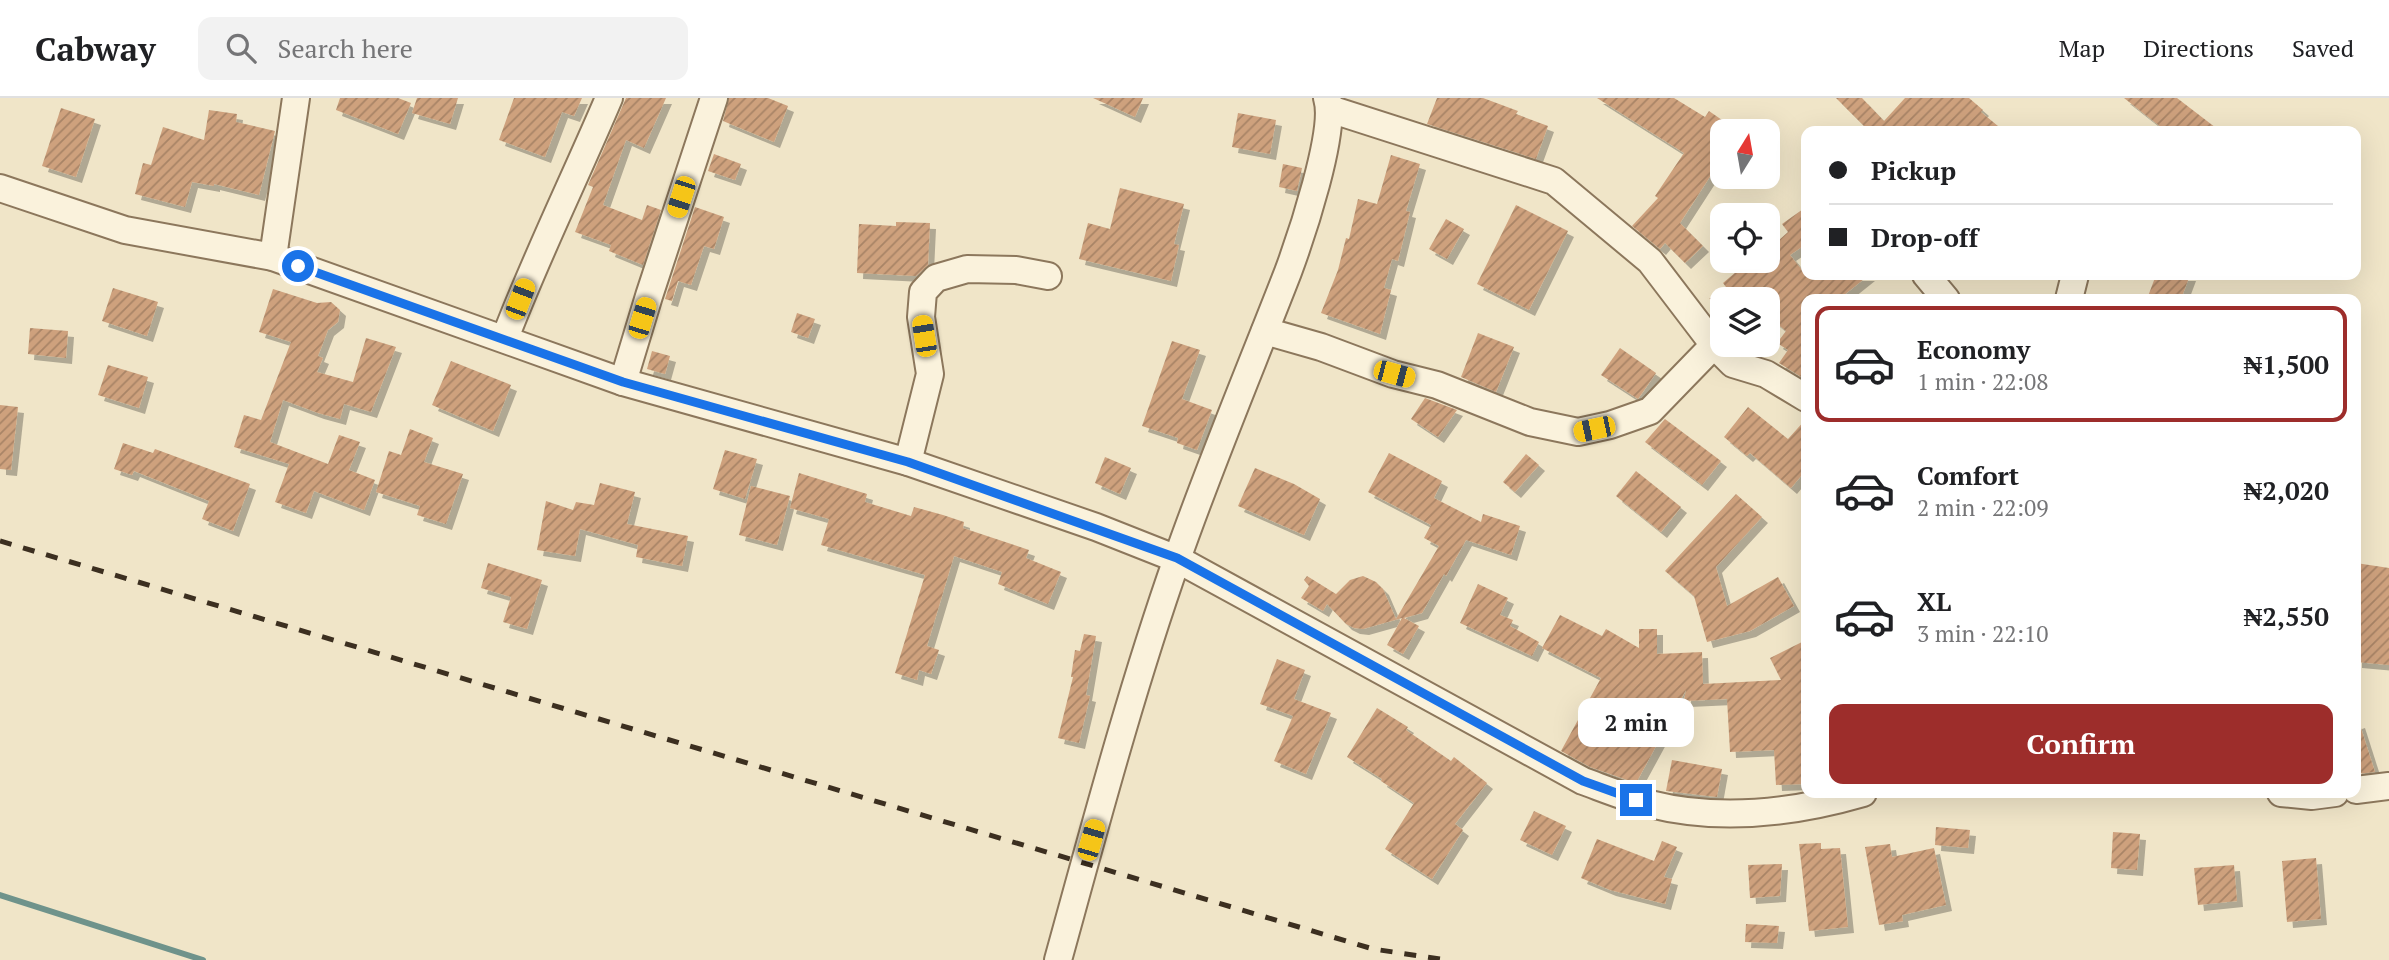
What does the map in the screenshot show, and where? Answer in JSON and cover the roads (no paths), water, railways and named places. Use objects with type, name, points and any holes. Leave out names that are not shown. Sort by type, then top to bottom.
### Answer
[{"type":"street","points":[[273,257],[296,98]]},
{"type":"street","points":[[505,338],[528,279],[570,191],[609,98]]},
{"type":"street","points":[[623,382],[714,98]]},
{"type":"street","points":[[1058,960],[1104,792],[1177,558],[1296,250],[1328,134],[1329,104],[1555,181],[1650,261],[1710,340]]},
{"type":"street","points":[[0,188],[125,230],[273,257],[623,382],[908,462],[1177,558],[1583,781],[1622,795],[1694,812],[1755,815],[1826,804],[1846,798]]},
{"type":"street","points":[[908,462],[930,374],[921,317],[923,292],[936,278],[967,269],[1016,270],[1048,276]]},
{"type":"street","points":[[1930,280],[1943,294]]},
{"type":"street","points":[[1265,331],[1321,346],[1394,374],[1437,385],[1530,422],[1578,432],[1610,425],[1650,411],[1710,349]]},
{"type":"street","points":[[1726,357],[1733,364],[1766,374],[1801,395]]},
{"type":"street","points":[[2361,789],[2389,786]]},
{"type":"waterway","points":[[0,895],[203,960]]},
{"type":"railway","points":[[0,541],[1373,949],[1447,960]]}]
